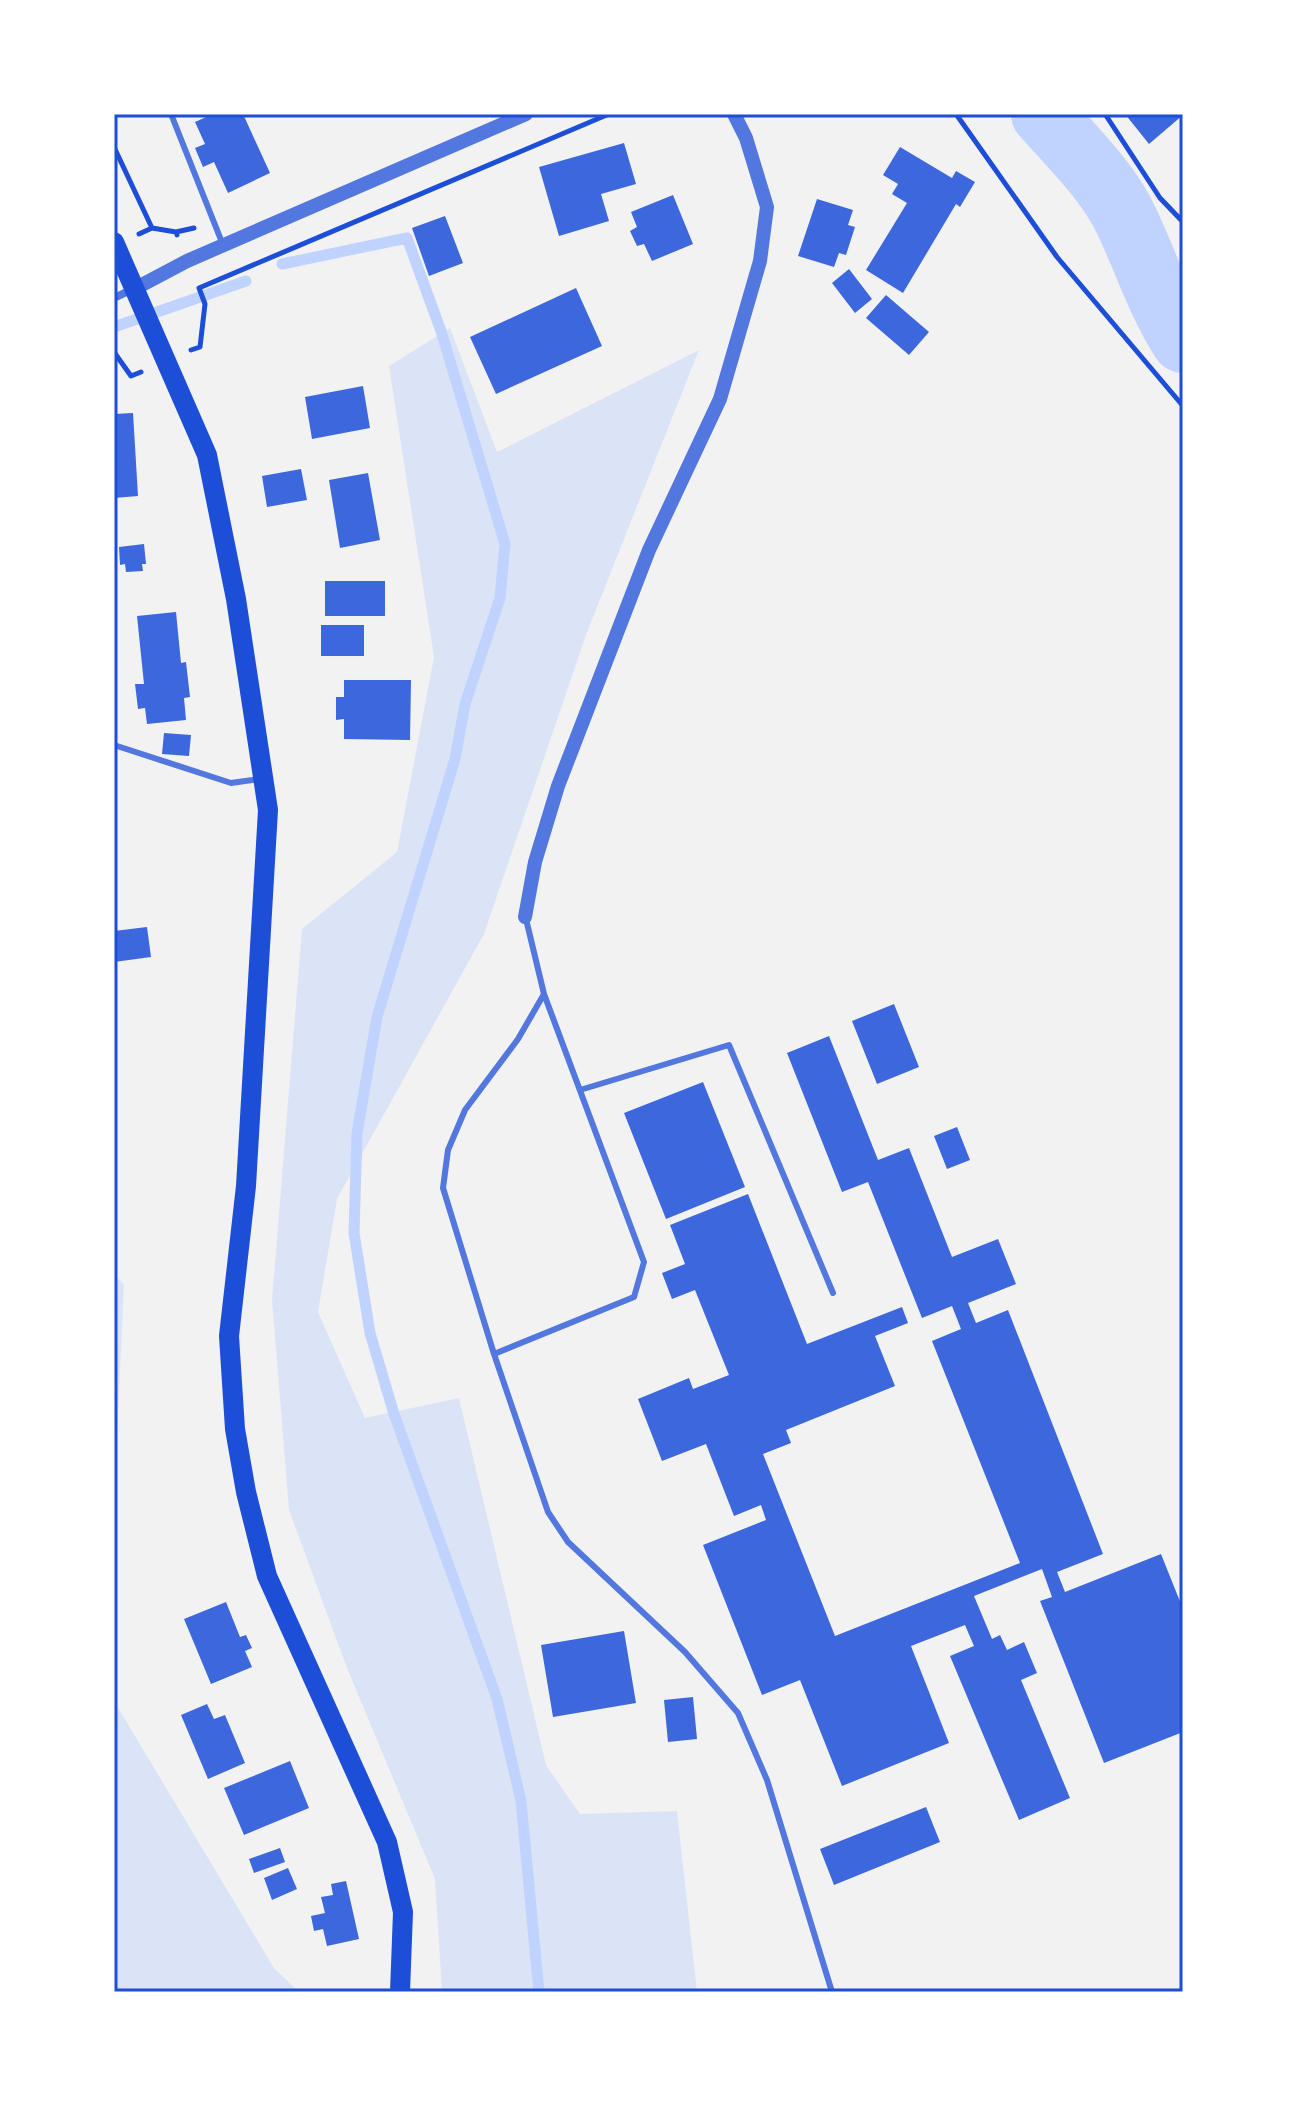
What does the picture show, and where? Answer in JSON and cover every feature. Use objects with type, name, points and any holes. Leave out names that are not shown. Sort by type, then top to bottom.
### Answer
[{"type":"main road","points":[[115,244],[207,455],[236,599],[268,810],[246,1186],[229,1336],[235,1429],[246,1492],[267,1576],[387,1842],[403,1912],[400,1992]]},
{"type":"street","points":[[114,298],[223,245],[526,114]]},
{"type":"street","points":[[525,917],[535,862],[558,786],[649,550],[720,399],[760,261],[767,207],[746,138],[734,114]]},
{"type":"lane","points":[[171,114],[223,245]]},
{"type":"lane","points":[[114,745],[231,783],[263,778]]},
{"type":"lane","points":[[494,1354],[634,1297],[644,1262],[544,994],[525,917]]},
{"type":"lane","points":[[544,994],[518,1039],[465,1110],[448,1150],[443,1188],[494,1354],[548,1512],[568,1542],[685,1652],[738,1713],[767,1780],[832,1992]]},
{"type":"lane","points":[[580,1090],[729,1045],[833,1293]]},
{"type":"path","points":[[199,288],[609,114]]},
{"type":"path","points":[[956,114],[1057,257],[1183,406]]},
{"type":"path","points":[[1105,114],[1160,198],[1183,222]]},
{"type":"path","points":[[114,147],[152,228],[115,244]]},
{"type":"shaded area","points":[[450,328],[497,452],[699,350],[586,635],[484,934],[337,1199],[318,1312],[365,1418],[459,1398],[546,1765],[580,1814],[677,1811],[697,1992],[442,1992],[435,1879],[347,1668],[289,1510],[272,1300],[302,929],[397,852],[434,657],[389,366]]},
{"type":"shaded area","points":[[114,1274],[124,1284],[114,1501]]},
{"type":"shaded area","points":[[114,1701],[274,1968],[299,1992],[114,1992]]},
{"type":"building","points":[[213,114],[243,114],[270,173],[228,193],[214,162],[203,167],[195,148],[205,144],[195,122]]},
{"type":"building","points":[[1125,114],[1183,114],[1183,115],[1149,144]]},
{"type":"building","points":[[624,143],[636,184],[601,194],[609,221],[559,236],[539,167]]},
{"type":"building","points":[[900,147],[952,178],[956,171],[975,182],[960,207],[956,204],[903,293],[866,270],[907,203],[892,194],[898,184],[883,175]]},
{"type":"building","points":[[673,195],[693,244],[652,261],[644,244],[637,246],[630,231],[637,227],[631,212]]},
{"type":"building","points":[[817,199],[853,210],[848,225],[855,227],[846,255],[839,253],[834,267],[798,256]]},
{"type":"building","points":[[445,216],[463,263],[429,276],[412,228]]},
{"type":"building","points":[[849,269],[872,299],[855,313],[832,283]]},
{"type":"building","points":[[576,288],[602,346],[496,394],[470,337]]},
{"type":"building","points":[[886,295],[929,332],[909,355],[866,318]]},
{"type":"building","points":[[363,386],[370,428],[312,439],[305,397]]},
{"type":"building","points":[[133,413],[138,496],[114,498],[114,414]]},
{"type":"building","points":[[301,469],[307,500],[267,507],[262,476]]},
{"type":"building","points":[[368,473],[380,540],[340,548],[329,480]]},
{"type":"building","points":[[144,544],[146,564],[142,564],[143,571],[126,572],[125,564],[120,565],[119,547]]},
{"type":"building","points":[[325,581],[385,581],[385,616],[325,616]]},
{"type":"building","points":[[176,612],[181,663],[186,662],[190,697],[184,698],[186,720],[147,724],[145,708],[138,709],[135,684],[144,684],[137,616]]},
{"type":"building","points":[[321,625],[364,625],[364,656],[321,656]]},
{"type":"building","points":[[344,680],[411,680],[410,740],[344,739],[344,719],[336,720],[336,697],[344,697]]},
{"type":"building","points":[[164,733],[191,735],[189,756],[162,754]]},
{"type":"building","points":[[147,927],[151,957],[114,962],[114,931]]},
{"type":"building","points":[[894,1004],[919,1067],[877,1084],[852,1021]]},
{"type":"building","points":[[829,1036],[878,1160],[909,1148],[952,1257],[998,1239],[1016,1284],[968,1303],[976,1323],[1008,1310],[1103,1554],[1057,1572],[1065,1592],[1161,1554],[1183,1609],[1183,1732],[1104,1763],[1040,1601],[1052,1597],[1042,1569],[974,1596],[992,1639],[1000,1635],[1007,1650],[1024,1642],[1037,1673],[1021,1680],[1070,1798],[1019,1820],[950,1656],[974,1646],[965,1625],[911,1646],[949,1743],[842,1786],[800,1680],[762,1695],[703,1545],[766,1520],[761,1505],[734,1516],[706,1444],[662,1461],[638,1399],[689,1378],[693,1389],[729,1375],[695,1290],[672,1299],[662,1273],[685,1264],[670,1225],[748,1194],[807,1344],[902,1307],[908,1323],[875,1336],[895,1386],[786,1430],[791,1443],[763,1454],[835,1636],[1020,1563],[932,1341],[961,1329],[952,1306],[922,1318],[868,1182],[842,1192],[787,1053]]},
{"type":"building","points":[[703,1082],[745,1187],[666,1219],[624,1113]]},
{"type":"building","points":[[957,1127],[970,1160],[947,1169],[934,1136]]},
{"type":"building","points":[[226,1602],[240,1637],[246,1635],[252,1648],[245,1651],[252,1667],[211,1684],[184,1619]]},
{"type":"building","points":[[624,1631],[636,1703],[553,1717],[541,1645]]},
{"type":"building","points":[[693,1697],[697,1739],[668,1742],[664,1700]]},
{"type":"building","points":[[207,1704],[214,1719],[225,1715],[245,1763],[208,1779],[181,1715]]},
{"type":"building","points":[[290,1761],[309,1808],[244,1835],[224,1788]]},
{"type":"building","points":[[926,1807],[940,1842],[834,1885],[820,1849]]},
{"type":"building","points":[[280,1848],[285,1862],[254,1873],[249,1859]]},
{"type":"building","points":[[288,1868],[297,1889],[272,1900],[264,1878]]},
{"type":"building","points":[[346,1881],[359,1939],[327,1946],[323,1929],[314,1931],[311,1916],[325,1913],[321,1897],[333,1895],[331,1884]]},
{"type":"waterway","points":[[1043,114],[1089,165],[1119,207],[1183,341]]},
{"type":"waterway","points":[[282,264],[407,238],[441,331],[505,544],[500,598],[465,704],[455,759],[377,1017],[357,1133],[354,1233],[370,1333],[394,1414],[497,1699],[521,1801],[539,1992]]},
{"type":"waterway","points":[[114,327],[246,281]]}]
